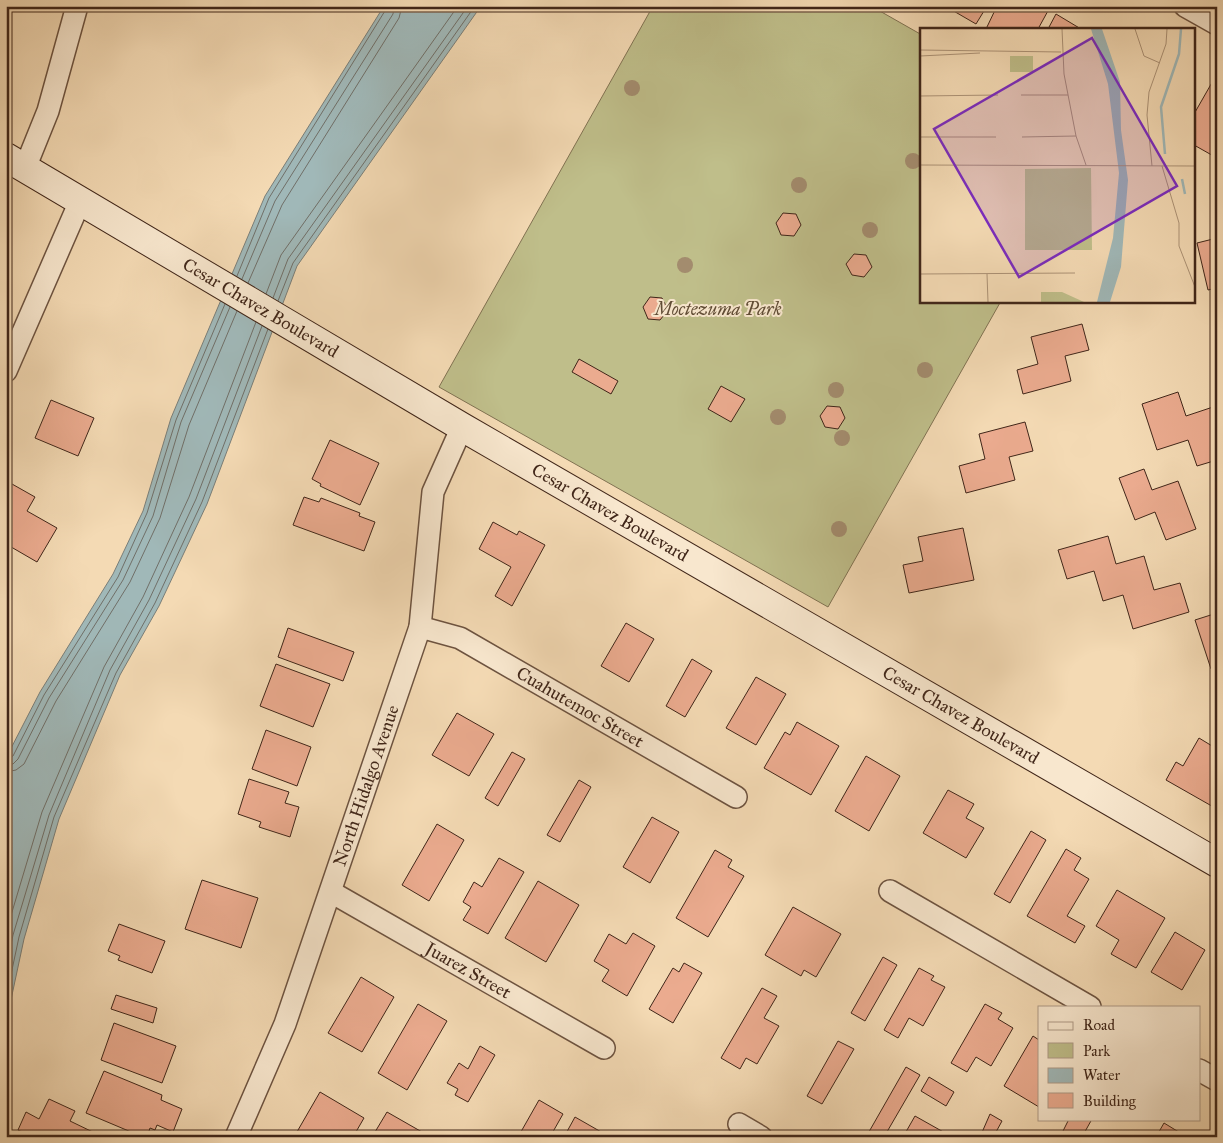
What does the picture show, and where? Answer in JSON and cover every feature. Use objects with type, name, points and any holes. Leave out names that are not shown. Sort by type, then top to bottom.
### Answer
[{"type":"street","points":[[16,162],[48,111],[77,6]]},
{"type":"street","points":[[1185,6],[1217,24]]},
{"type":"street","name":"Cesar Chavez Boulevard","points":[[16,162],[462,427],[1217,863]]},
{"type":"street","points":[[6,371],[81,199]]},
{"type":"street","name":"North Hidalgo Avenue","points":[[236,1137],[285,1024],[420,627],[433,492],[462,427]]},
{"type":"street","name":"Cuahutemoc Street","points":[[420,627],[460,638],[736,797]]},
{"type":"street","points":[[890,891],[1088,1006]]},
{"type":"street","name":"Juarez Street","points":[[330,892],[604,1048]]},
{"type":"street","points":[[1200,1071],[1217,1080]]},
{"type":"street","points":[[739,1124],[761,1137]]},
{"type":"green space","name":"Moctezuma Park","points":[[653,6],[871,6],[920,34],[920,302],[1000,302],[828,607],[439,387]]},
{"type":"water","points":[[384,6],[481,6],[297,266],[207,504],[159,606],[120,675],[59,819],[24,939],[6,1023],[6,758],[40,692],[113,574],[143,511],[171,418],[265,196]]},
{"type":"building","points":[[945,6],[987,6],[976,24]]},
{"type":"building","points":[[997,6],[1045,6],[1049,9],[1039,28],[986,28]]},
{"type":"building","points":[[1056,14],[1079,28],[1049,28]]},
{"type":"building","points":[[1214,79],[1217,81],[1217,158],[1196,146],[1196,110]]},
{"type":"building","points":[[783,213],[796,214],[801,225],[794,236],[781,235],[776,223]]},
{"type":"building","points":[[1217,238],[1217,288],[1208,290],[1197,243]]},
{"type":"building","points":[[854,254],[866,255],[872,267],[864,277],[852,275],[846,264]]},
{"type":"building","points":[[650,297],[662,298],[668,310],[660,320],[648,319],[643,307]]},
{"type":"building","points":[[1082,324],[1089,350],[1065,356],[1071,381],[1023,394],[1017,370],[1038,364],[1031,337]]},
{"type":"building","points":[[579,359],[618,381],[611,394],[572,372]]},
{"type":"building","points":[[721,386],[745,399],[731,422],[708,409]]},
{"type":"building","points":[[1178,392],[1186,416],[1213,407],[1217,418],[1217,460],[1197,466],[1188,440],[1157,450],[1142,404]]},
{"type":"building","points":[[51,400],[94,418],[78,456],[35,438]]},
{"type":"building","points":[[827,406],[840,407],[845,418],[838,429],[825,427],[820,416]]},
{"type":"building","points":[[1025,422],[1033,451],[1009,457],[1015,480],[966,493],[959,466],[985,459],[979,434]]},
{"type":"building","points":[[330,440],[379,463],[360,505],[320,486],[321,484],[312,479]]},
{"type":"building","points":[[1144,469],[1152,490],[1178,481],[1196,529],[1166,540],[1155,512],[1135,520],[1119,478]]},
{"type":"building","points":[[12,484],[35,497],[27,511],[57,528],[37,562],[6,544],[6,495]]},
{"type":"building","points":[[304,497],[319,502],[321,498],[360,513],[359,516],[375,522],[364,551],[293,525]]},
{"type":"building","points":[[493,522],[517,535],[519,531],[545,545],[512,606],[495,596],[511,567],[479,549]]},
{"type":"building","points":[[963,528],[974,580],[909,593],[903,565],[923,561],[918,537]]},
{"type":"building","points":[[1108,536],[1116,564],[1144,556],[1154,590],[1180,583],[1189,612],[1133,629],[1123,595],[1103,601],[1094,571],[1067,579],[1058,550]]},
{"type":"building","points":[[1217,613],[1217,667],[1211,669],[1195,620]]},
{"type":"building","points":[[626,623],[654,639],[629,682],[601,666]]},
{"type":"building","points":[[288,628],[354,652],[343,681],[278,657]]},
{"type":"building","points":[[692,659],[712,671],[685,717],[666,706]]},
{"type":"building","points":[[276,664],[330,684],[313,727],[260,706]]},
{"type":"building","points":[[756,677],[786,694],[756,745],[726,728]]},
{"type":"building","points":[[457,713],[494,734],[469,776],[432,755]]},
{"type":"building","points":[[797,722],[839,746],[811,795],[764,768],[785,732],[790,735]]},
{"type":"building","points":[[266,730],[311,747],[297,786],[252,769]]},
{"type":"building","points":[[1199,738],[1217,749],[1217,809],[1166,780],[1176,762],[1183,766]]},
{"type":"building","points":[[512,752],[525,759],[498,806],[485,798]]},
{"type":"building","points":[[866,756],[900,776],[869,831],[835,811]]},
{"type":"building","points":[[249,779],[289,792],[285,803],[299,807],[290,837],[259,827],[261,822],[238,814]]},
{"type":"building","points":[[579,780],[591,787],[560,842],[547,835]]},
{"type":"building","points":[[948,790],[974,804],[966,818],[984,828],[966,858],[923,833]]},
{"type":"building","points":[[652,817],[679,832],[650,883],[623,867]]},
{"type":"building","points":[[437,824],[464,840],[429,901],[402,885]]},
{"type":"building","points":[[1031,831],[1046,840],[1010,903],[994,894]]},
{"type":"building","points":[[1066,849],[1081,858],[1074,870],[1089,879],[1067,916],[1085,926],[1075,943],[1027,916]]},
{"type":"building","points":[[715,850],[732,860],[728,867],[744,876],[708,937],[676,918]]},
{"type":"building","points":[[499,858],[524,872],[488,934],[463,920],[471,907],[463,902],[474,882],[482,887]]},
{"type":"building","points":[[202,880],[258,898],[241,948],[185,929]]},
{"type":"building","points":[[538,881],[579,905],[546,962],[505,938]]},
{"type":"building","points":[[1117,890],[1165,918],[1136,968],[1111,954],[1119,940],[1096,926]]},
{"type":"building","points":[[793,907],[841,934],[816,977],[804,970],[801,976],[765,955]]},
{"type":"building","points":[[119,924],[165,941],[152,973],[118,960],[120,956],[108,951]]},
{"type":"building","points":[[1175,932],[1205,950],[1182,990],[1151,972]]},
{"type":"building","points":[[633,933],[655,946],[627,996],[602,981],[609,970],[594,961],[609,934],[626,944]]},
{"type":"building","points":[[883,957],[897,965],[865,1021],[851,1013]]},
{"type":"building","points":[[684,963],[702,973],[673,1023],[649,1009],[673,968],[679,972]]},
{"type":"building","points":[[919,968],[934,976],[931,980],[945,987],[923,1026],[909,1018],[898,1038],[884,1030]]},
{"type":"building","points":[[361,977],[394,997],[362,1052],[328,1033]]},
{"type":"building","points":[[762,988],[777,996],[764,1018],[779,1026],[757,1064],[746,1058],[740,1069],[721,1058]]},
{"type":"building","points":[[116,995],[157,1008],[153,1023],[111,1009]]},
{"type":"building","points":[[418,1004],[447,1021],[407,1090],[378,1073]]},
{"type":"building","points":[[985,1004],[1002,1013],[998,1019],[1013,1028],[991,1066],[976,1057],[967,1072],[951,1063]]},
{"type":"building","points":[[114,1023],[176,1046],[162,1083],[101,1060]]},
{"type":"building","points":[[1033,1036],[1038,1039],[1038,1106],[1004,1086]]},
{"type":"building","points":[[838,1041],[854,1049],[822,1104],[807,1096]]},
{"type":"building","points":[[480,1046],[495,1055],[468,1102],[455,1095],[458,1089],[447,1083],[459,1063],[468,1069]]},
{"type":"building","points":[[906,1067],[920,1075],[884,1137],[866,1137]]},
{"type":"building","points":[[104,1071],[162,1095],[161,1100],[182,1109],[173,1132],[157,1125],[155,1130],[150,1128],[147,1137],[143,1137],[86,1113]]},
{"type":"building","points":[[929,1077],[954,1092],[946,1106],[921,1091]]},
{"type":"building","points":[[320,1092],[364,1118],[353,1137],[294,1137]]},
{"type":"building","points":[[49,1099],[75,1111],[70,1121],[99,1135],[99,1137],[32,1137],[18,1130],[26,1112],[39,1119]]},
{"type":"building","points":[[539,1100],[563,1114],[550,1137],[518,1137]]},
{"type":"building","points":[[387,1112],[429,1136],[429,1137],[372,1137]]},
{"type":"building","points":[[990,1114],[1002,1121],[996,1132],[1000,1134],[999,1137],[980,1137]]},
{"type":"building","points":[[915,1116],[947,1134],[945,1137],[903,1137]]},
{"type":"building","points":[[575,1117],[603,1133],[600,1137],[564,1137]]},
{"type":"building","points":[[1068,1120],[1091,1120],[1082,1137],[1060,1137]]},
{"type":"building","points":[[1164,1123],[1187,1137],[1156,1137]]}]
